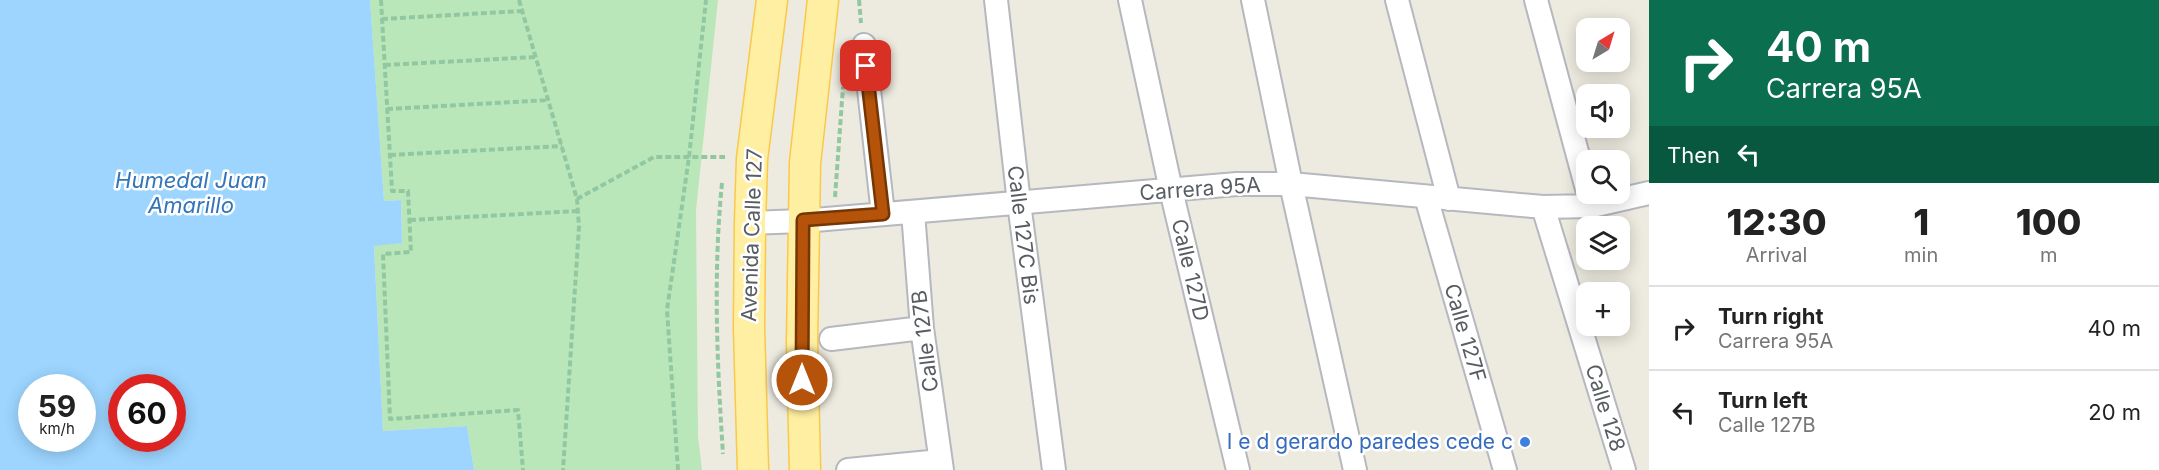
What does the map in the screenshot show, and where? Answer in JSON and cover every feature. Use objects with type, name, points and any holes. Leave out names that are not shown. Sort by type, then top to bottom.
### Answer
[{"type":"main road","name":"Avenida Calle 127","points":[[753,470],[749,328],[752,159],[772,0]]},
{"type":"main road","points":[[805,470],[802,353],[805,163],[823,0]]},
{"type":"street","name":"Calle 127C Bis","points":[[996,0],[1018,203],[1054,470]]},
{"type":"street","name":"Calle 127D","points":[[1130,0],[1171,190],[1238,470]]},
{"type":"street","points":[[1253,0],[1354,470]]},
{"type":"street","points":[[1397,0],[1449,199]]},
{"type":"street","points":[[1536,0],[1577,150]]},
{"type":"street","points":[[864,45],[883,214]]},
{"type":"street","name":"Carrera 95A","points":[[750,223],[913,212],[1237,184],[1291,184],[1543,207],[1576,199]]},
{"type":"street","name":"Carrera 95A","points":[[1630,194],[1649,193]]},
{"type":"street","name":"Calle 127F","points":[[1426,197],[1505,470]]},
{"type":"street","name":"Calle 128","points":[[1543,207],[1624,470]]},
{"type":"street","name":"Calle 127B","points":[[913,212],[922,328],[941,465]]},
{"type":"street","points":[[831,339],[922,328]]},
{"type":"street","points":[[848,470],[941,465]]},
{"type":"path","points":[[381,0],[392,191],[408,191],[411,252],[383,254],[390,419],[518,410],[523,470]]},
{"type":"path","points":[[519,0],[577,199],[579,227],[562,470]]},
{"type":"path","points":[[678,470],[667,310],[689,157],[706,0]]},
{"type":"path","points":[[382,19],[522,11]]},
{"type":"path","points":[[385,65],[536,57]]},
{"type":"path","points":[[833,218],[844,82]]},
{"type":"path","points":[[387,109],[548,100]]},
{"type":"path","points":[[390,155],[562,146]]},
{"type":"path","points":[[577,199],[654,157],[724,157]]},
{"type":"path","points":[[410,220],[578,211]]},
{"type":"green space","points":[[370,0],[718,0],[696,210],[698,437],[702,470],[474,470],[467,426],[383,431],[374,245],[402,242],[401,200],[384,201]]},
{"type":"water","name":"Humedal Juan Amarillo","points":[[0,0],[370,0],[384,201],[401,200],[402,243],[374,246],[383,431],[467,426],[474,470],[0,470]]},
{"type":"place","name":"I e d gerardo paredes cede c","points":[[1525,442]]},
{"type":"route","points":[[802,380],[803,220],[883,214],[866,66]]}]
